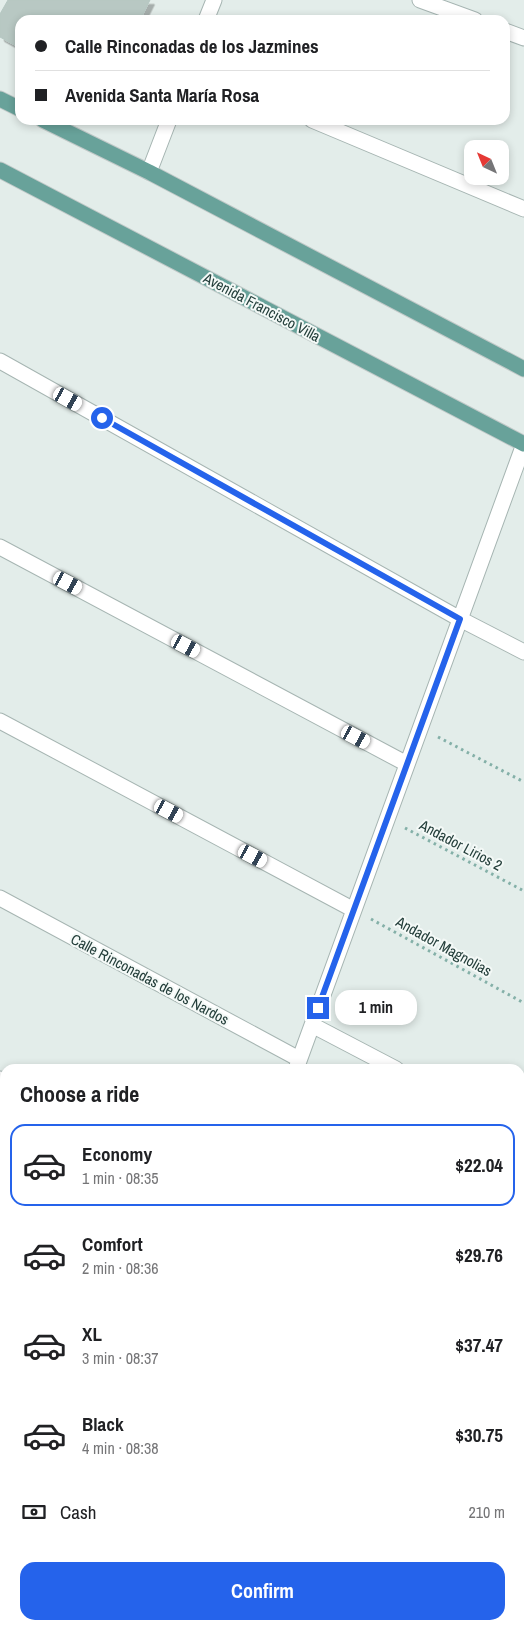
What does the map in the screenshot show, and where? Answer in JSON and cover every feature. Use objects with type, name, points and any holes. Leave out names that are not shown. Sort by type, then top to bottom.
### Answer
[{"type":"main road","points":[[0,99],[15,106]]},
{"type":"main road","points":[[53,125],[149,172],[524,369]]},
{"type":"main road","name":"Avenida Francisco Villa","points":[[0,170],[524,444]]},
{"type":"street","points":[[208,15],[214,0]]},
{"type":"street","points":[[420,0],[461,15]]},
{"type":"street","points":[[510,33],[524,38]]},
{"type":"street","points":[[149,172],[167,125]]},
{"type":"street","points":[[324,125],[524,209]]},
{"type":"street","points":[[0,361],[460,619],[524,652]]},
{"type":"street","points":[[298,1064],[524,444]]},
{"type":"street","points":[[0,547],[407,764]]},
{"type":"street","points":[[0,721],[354,910]]},
{"type":"street","name":"Calle Rinconadas de los Nardos","points":[[0,898],[298,1064]]},
{"type":"street","points":[[312,1025],[386,1064]]},
{"type":"path","points":[[420,728],[524,782]]},
{"type":"path","name":"Andador Lirios 2","points":[[387,819],[524,891]]},
{"type":"path","name":"Andador Magnolias","points":[[354,910],[524,1003]]},
{"type":"building","points":[[8,0],[150,0],[142,15],[15,15],[15,45],[0,37],[0,14]]},
{"type":"route","points":[[102,418],[460,619],[318,1008]]}]
